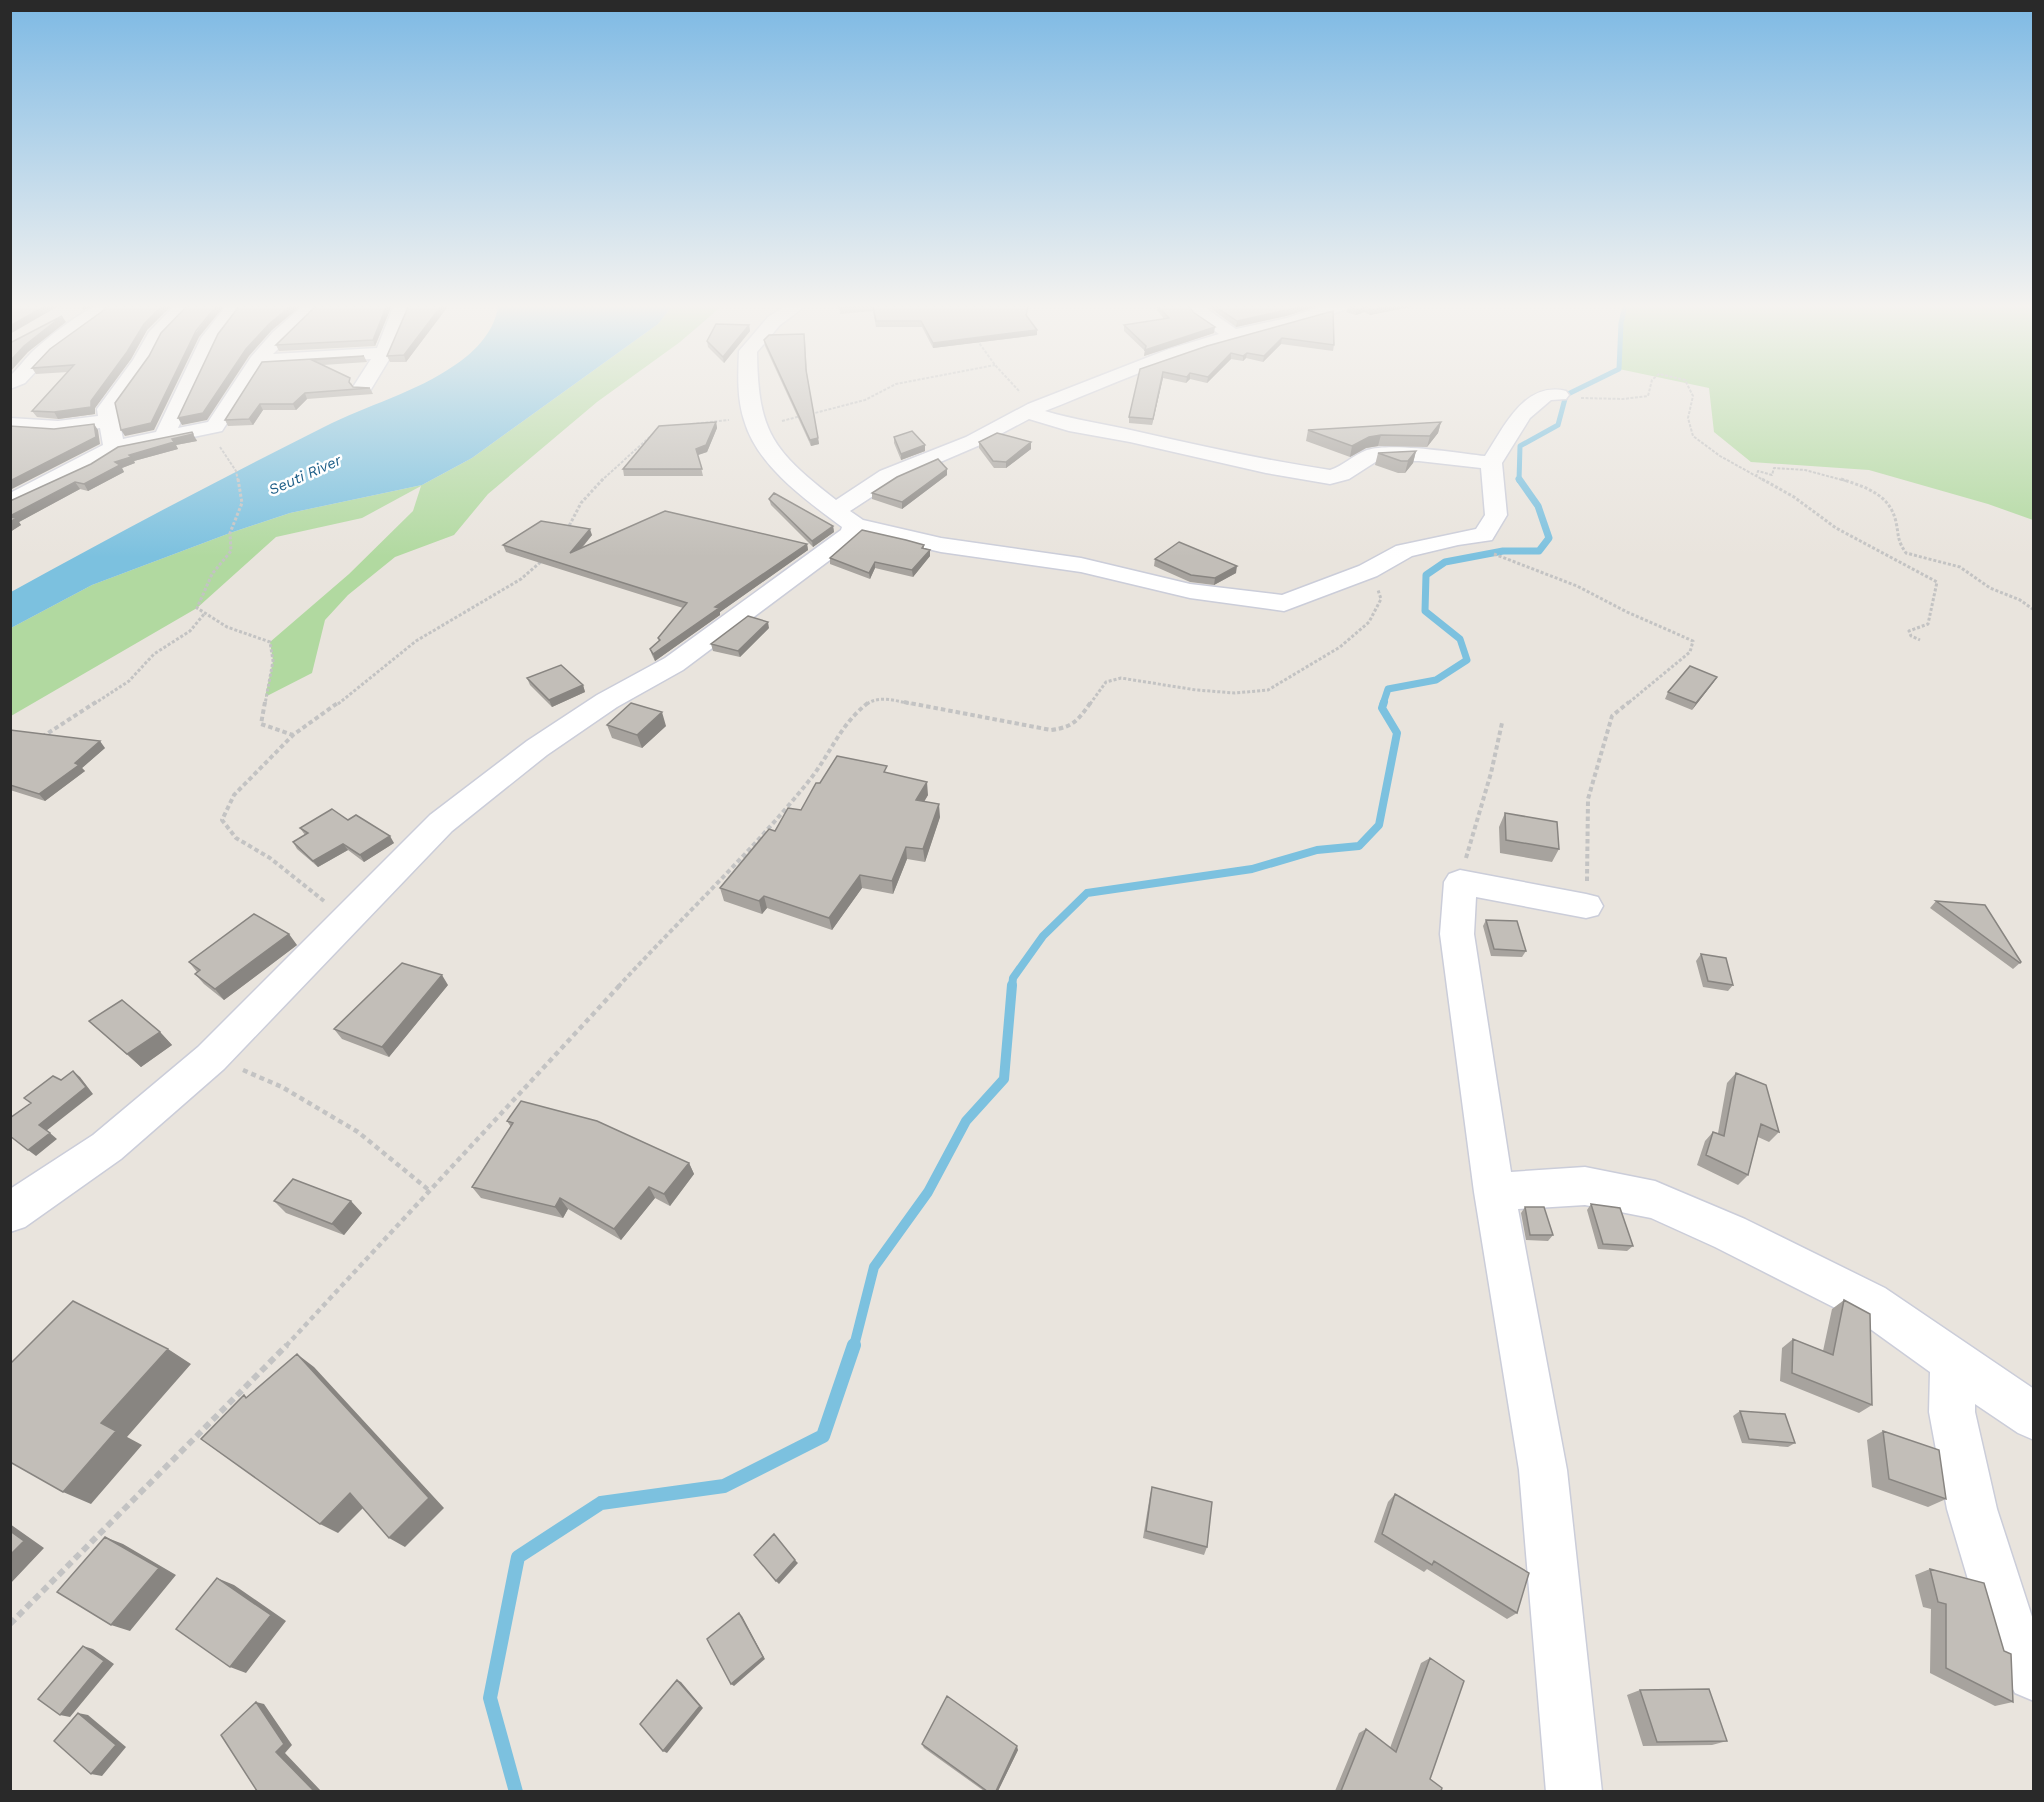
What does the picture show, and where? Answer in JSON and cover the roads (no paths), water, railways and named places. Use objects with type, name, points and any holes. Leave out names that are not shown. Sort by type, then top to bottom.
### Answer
[{"type":"street","points":[[114,447],[107,420],[107,409],[122,389]]},
{"type":"street","points":[[164,437],[186,389]]},
{"type":"street","points":[[10,502],[86,464],[114,447],[215,427],[240,389]]},
{"type":"street","points":[[749,389],[755,423],[763,440],[779,459],[845,518],[941,545],[1081,565],[1190,591],[1284,603],[1368,571],[1404,551],[1484,534],[1496,515],[1491,463],[1522,414],[1547,394],[1568,397]]},
{"type":"street","points":[[845,518],[888,476],[973,441],[1031,410],[1084,389]]},
{"type":"street","points":[[1031,410],[1069,425],[1130,436],[1266,467],[1330,477],[1341,474],[1350,466],[1373,455],[1419,454],[1491,463]]},
{"type":"street","points":[[10,424],[58,427],[107,420]]},
{"type":"street","points":[[10,1213],[106,1147],[211,1058],[441,823],[537,748],[607,701],[674,664],[850,534],[845,518]]},
{"type":"street","points":[[1574,1791],[1543,1470],[1494,1192],[1457,934],[1460,882],[1586,906]]},
{"type":"street","points":[[1494,1192],[1586,1185],[1655,1200],[1730,1233],[1870,1303],[2034,1417]]},
{"type":"street","points":[[1953,1359],[1952,1413],[1972,1509],[2010,1633],[2034,1674]]},
{"type":"water","name":"Seuti River","points":[[411,389],[568,389],[472,458],[422,485],[290,513],[230,533],[92,585],[11,628],[11,592],[284,447],[340,419]]},
{"type":"waterway","points":[[1519,479],[1520,446],[1558,425],[1566,395],[1578,389]]},
{"type":"waterway","points":[[1383,704],[1388,689],[1436,680],[1467,660],[1460,639],[1425,611],[1426,575],[1445,562],[1503,551],[1539,551],[1549,538],[1538,506],[1519,479]]},
{"type":"waterway","points":[[1012,987],[1013,978],[1043,936],[1087,893],[1252,869],[1317,850],[1359,846],[1379,825],[1397,733],[1382,708],[1384,702]]},
{"type":"waterway","points":[[854,1346],[874,1267],[928,1192],[966,1121],[1004,1079],[1012,985]]},
{"type":"waterway","points":[[516,1792],[490,1698],[518,1557],[601,1503],[724,1486],[823,1436],[854,1345]]}]
